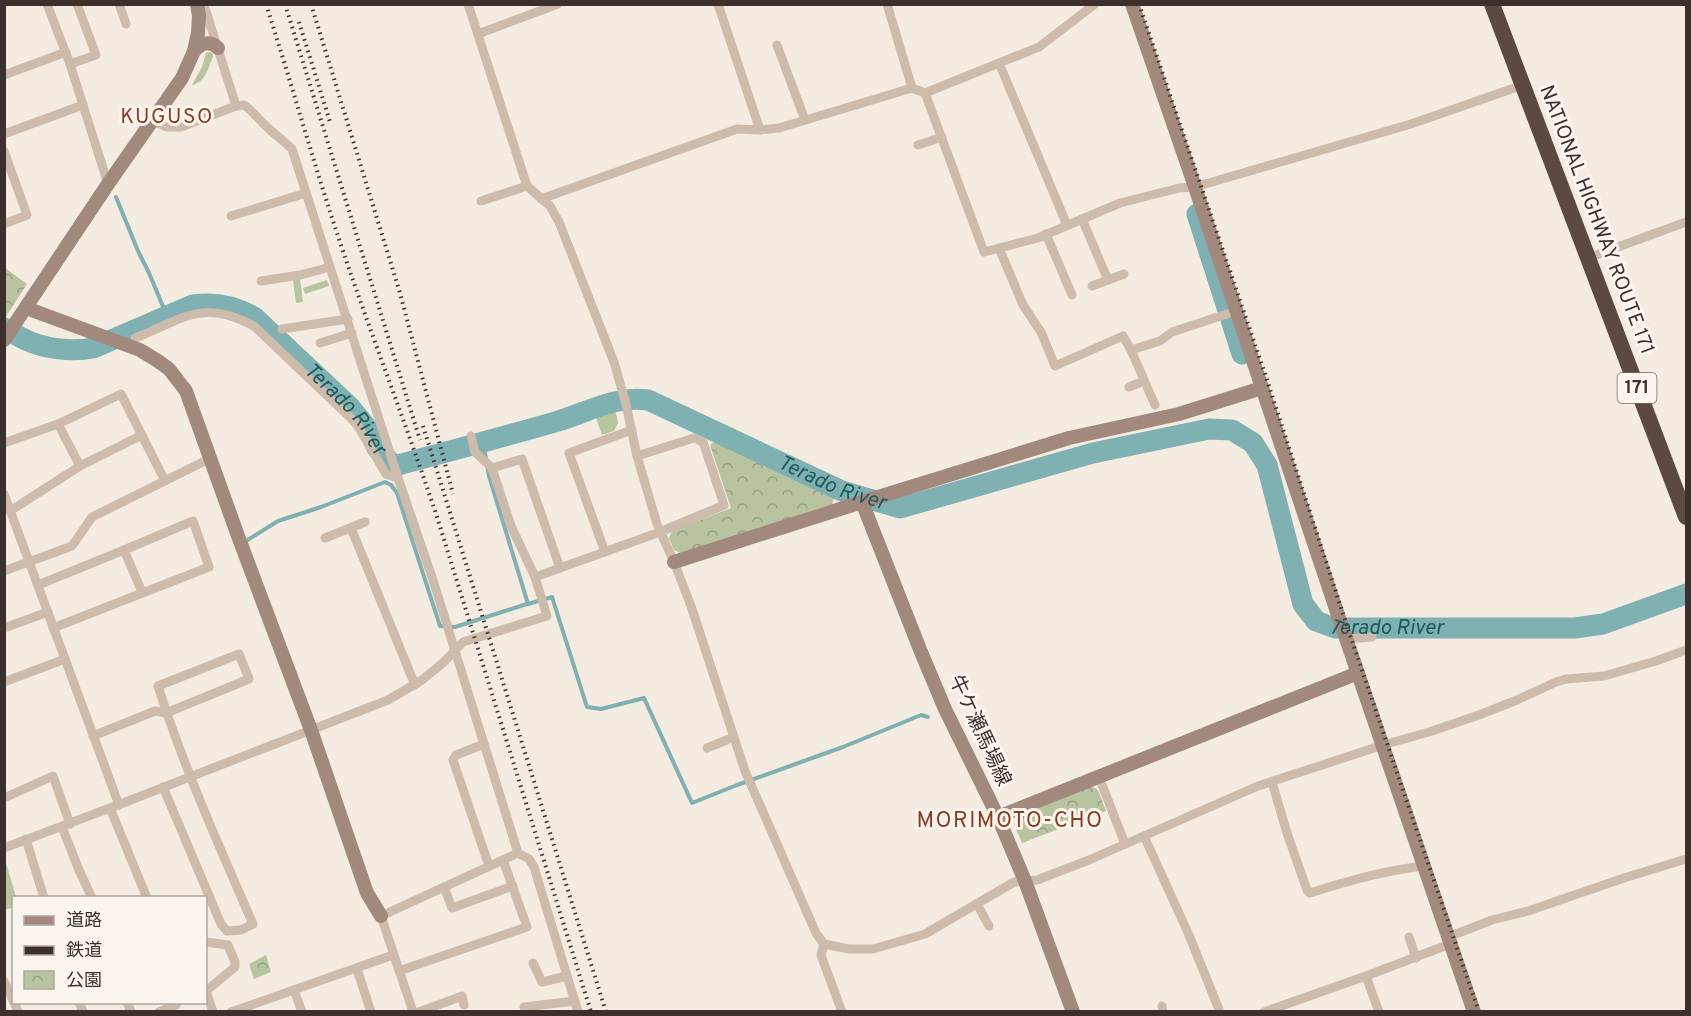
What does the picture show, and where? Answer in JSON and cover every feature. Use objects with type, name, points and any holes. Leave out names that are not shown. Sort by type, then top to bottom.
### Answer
[{"type":"highway","name":"NATIONAL HIGHWAY ROUTE 171","points":[[1492,4],[1686,517]]},
{"type":"street","points":[[47,4],[66,52],[108,184]]},
{"type":"street","points":[[70,64],[96,56],[77,4]]},
{"type":"street","points":[[119,4],[126,24]]},
{"type":"street","points":[[9,333],[182,78],[194,51],[198,33],[197,4]]},
{"type":"street","points":[[202,4],[236,106]]},
{"type":"street","points":[[468,4],[527,186],[550,206],[560,222],[606,341],[623,392],[637,456],[660,532],[691,606],[748,779],[816,933],[824,944],[849,949],[873,949],[925,934],[1014,882],[1037,880],[1089,860],[1258,786],[1479,715],[1556,682],[1604,676],[1686,650]]},
{"type":"street","points":[[527,4],[530,15]]},
{"type":"street","points":[[478,34],[558,4]]},
{"type":"street","points":[[718,4],[760,130]]},
{"type":"street","points":[[887,4],[912,88]]},
{"type":"street","points":[[541,199],[737,129],[779,128],[912,88],[925,93],[1039,47],[1095,4]]},
{"type":"street","points":[[1132,4],[1474,1011]]},
{"type":"street","points":[[194,51],[206,42],[218,48]]},
{"type":"street","points":[[777,45],[805,120]]},
{"type":"street","points":[[4,75],[66,52]]},
{"type":"street","points":[[999,63],[1067,225]]},
{"type":"street","points":[[925,93],[984,252],[1038,238],[1120,203],[1179,188],[1195,187],[1411,123],[1523,85]]},
{"type":"street","points":[[4,134],[83,105]]},
{"type":"street","points":[[153,121],[181,128],[236,106],[244,105],[292,149],[433,580],[518,853],[528,859],[534,867],[578,1011]]},
{"type":"street","points":[[918,145],[942,137]]},
{"type":"street","points":[[4,152],[6,163],[27,215],[4,224]]},
{"type":"street","points":[[482,201],[527,186]]},
{"type":"street","points":[[231,216],[306,193]]},
{"type":"street","points":[[1082,219],[1108,280]]},
{"type":"street","points":[[1588,258],[1686,222]]},
{"type":"street","points":[[1046,234],[1072,295]]},
{"type":"street","points":[[999,248],[1023,305],[1041,332],[1055,366],[1123,336],[1155,405]]},
{"type":"street","points":[[261,281],[300,275],[330,267]]},
{"type":"street","points":[[1092,286],[1124,274]]},
{"type":"street","points":[[26,308],[140,350],[175,375],[190,400],[311,730],[366,893],[381,916],[413,1011]]},
{"type":"street","points":[[1131,350],[1160,341],[1172,332],[1236,310]]},
{"type":"street","points":[[135,338],[184,316],[202,311],[229,315],[254,326],[356,423],[386,474],[397,473]]},
{"type":"street","points":[[282,329],[348,319]]},
{"type":"street","points":[[320,343],[352,333]]},
{"type":"street","points":[[1129,387],[1144,381]]},
{"type":"street","points":[[674,562],[1069,438],[1179,414],[1262,388]]},
{"type":"street","points":[[4,443],[58,424],[122,394],[165,481]]},
{"type":"street","points":[[58,424],[80,466]]},
{"type":"street","points":[[605,552],[569,453],[632,430]]},
{"type":"street","points":[[10,511],[80,466],[142,435]]},
{"type":"street","points":[[4,848],[388,700],[415,685],[455,652],[463,642],[547,616],[535,577],[511,526],[492,468],[476,452],[471,438]]},
{"type":"street","points":[[535,577],[660,532],[724,505],[703,442],[694,438],[637,456]]},
{"type":"street","points":[[4,571],[72,546],[92,517],[211,458]]},
{"type":"street","points":[[492,468],[522,459],[560,568]]},
{"type":"street","points":[[4,494],[10,511],[9,524],[29,562],[54,628],[93,735],[114,807],[147,896]]},
{"type":"street","name":"牛ケ瀬馬場線","points":[[862,502],[945,709],[998,817],[1025,881],[1073,1011]]},
{"type":"street","points":[[38,585],[193,521],[210,567],[54,628]]},
{"type":"street","points":[[325,538],[365,522]]},
{"type":"street","points":[[351,528],[415,685]]},
{"type":"street","points":[[124,550],[142,592]]},
{"type":"street","points":[[4,628],[48,612]]},
{"type":"street","points":[[1344,631],[1372,637]]},
{"type":"street","points":[[93,735],[155,711],[166,713],[249,679],[239,654],[158,686],[166,713],[189,777],[253,924],[241,930],[227,931],[222,924],[163,787]]},
{"type":"street","points":[[4,682],[65,659]]},
{"type":"street","points":[[998,817],[1359,673]]},
{"type":"street","points":[[707,747],[734,737]]},
{"type":"street","points":[[484,744],[456,756],[453,760],[489,867]]},
{"type":"street","points":[[4,798],[53,776],[79,870],[92,896]]},
{"type":"street","points":[[1099,777],[1125,844]]},
{"type":"street","points":[[1272,782],[1307,890],[1311,893],[1348,881],[1424,866]]},
{"type":"street","points":[[1144,836],[1221,1011]]},
{"type":"street","points":[[26,839],[44,896]]},
{"type":"street","points":[[381,916],[518,853]]},
{"type":"street","points":[[399,971],[527,927],[503,860]]},
{"type":"street","points":[[1264,1011],[1416,958],[1492,921],[1686,860]]},
{"type":"street","points":[[444,887],[452,908],[513,886]]},
{"type":"street","points":[[977,904],[990,926]]},
{"type":"street","points":[[1408,937],[1416,958]]},
{"type":"street","points":[[207,942],[228,945],[235,967],[207,990]]},
{"type":"street","points":[[824,944],[821,955],[842,1011]]},
{"type":"street","points":[[231,1011],[393,955]]},
{"type":"street","points":[[533,963],[542,982],[567,976]]},
{"type":"street","points":[[357,969],[371,1011]]},
{"type":"street","points":[[1366,976],[1379,1011]]},
{"type":"street","points":[[4,981],[12,998]]},
{"type":"street","points":[[294,990],[302,1011]]},
{"type":"street","points":[[207,994],[213,1011]]},
{"type":"street","points":[[419,1011],[462,996],[465,1005]]},
{"type":"street","points":[[524,1007],[575,1001]]},
{"type":"street","points":[[159,1011],[179,1006]]},
{"type":"green space","points":[[210,52],[213,57],[206,74],[192,85],[202,67],[206,53]]},
{"type":"green space","points":[[5,268],[27,284],[5,318]]},
{"type":"green space","points":[[300,279],[303,302],[296,303],[293,280]]},
{"type":"green space","points":[[327,280],[329,286],[305,294],[303,288]]},
{"type":"green space","points":[[615,408],[618,423],[614,431],[602,435],[595,415]]},
{"type":"green space","points":[[717,440],[836,494],[832,504],[682,554],[674,550],[669,538],[672,531],[731,508],[710,445]]},
{"type":"green space","points":[[1091,786],[1098,790],[1106,811],[1022,843],[1014,824],[1018,817]]},
{"type":"green space","points":[[4,856],[16,896],[12,896],[12,907],[5,910]]},
{"type":"green space","points":[[266,955],[271,972],[254,979],[249,964]]},
{"type":"waterway","points":[[116,197],[167,316]]},
{"type":"waterway","points":[[1197,214],[1242,354]]},
{"type":"waterway","name":"Terado River","points":[[4,328],[23,339],[42,346],[76,350],[93,348],[193,305],[224,306],[254,317],[351,408],[368,429],[377,448],[391,463],[398,465],[496,439],[612,402],[648,400],[842,491],[900,508],[1093,453],[1209,429],[1232,430],[1253,443],[1267,465],[1303,604],[1316,621],[1335,628],[1575,628],[1603,624],[1686,594]]},
{"type":"waterway","points":[[483,442],[486,459]]},
{"type":"waterway","points":[[487,466],[528,604],[552,597],[587,707],[601,709],[644,698],[692,803],[843,747],[921,715],[928,717]]},
{"type":"waterway","points":[[246,541],[278,521],[385,482],[391,485],[397,493],[440,626],[455,627],[527,604]]},
{"type":"railway","points":[[266,4],[335,227],[437,517],[591,1012]]},
{"type":"railway","points":[[285,4],[420,440]]},
{"type":"railway","points":[[311,4],[400,293],[453,494]]},
{"type":"railway","points":[[1139,4],[1479,1012]]},
{"type":"railway","points":[[299,22],[330,122]]},
{"type":"railway","points":[[423,426],[606,1012]]},
{"type":"district","name":"KUGUSO","points":[[167,117]]},
{"type":"district","name":"MORIMOTO-CHO","points":[[1010,821]]}]
